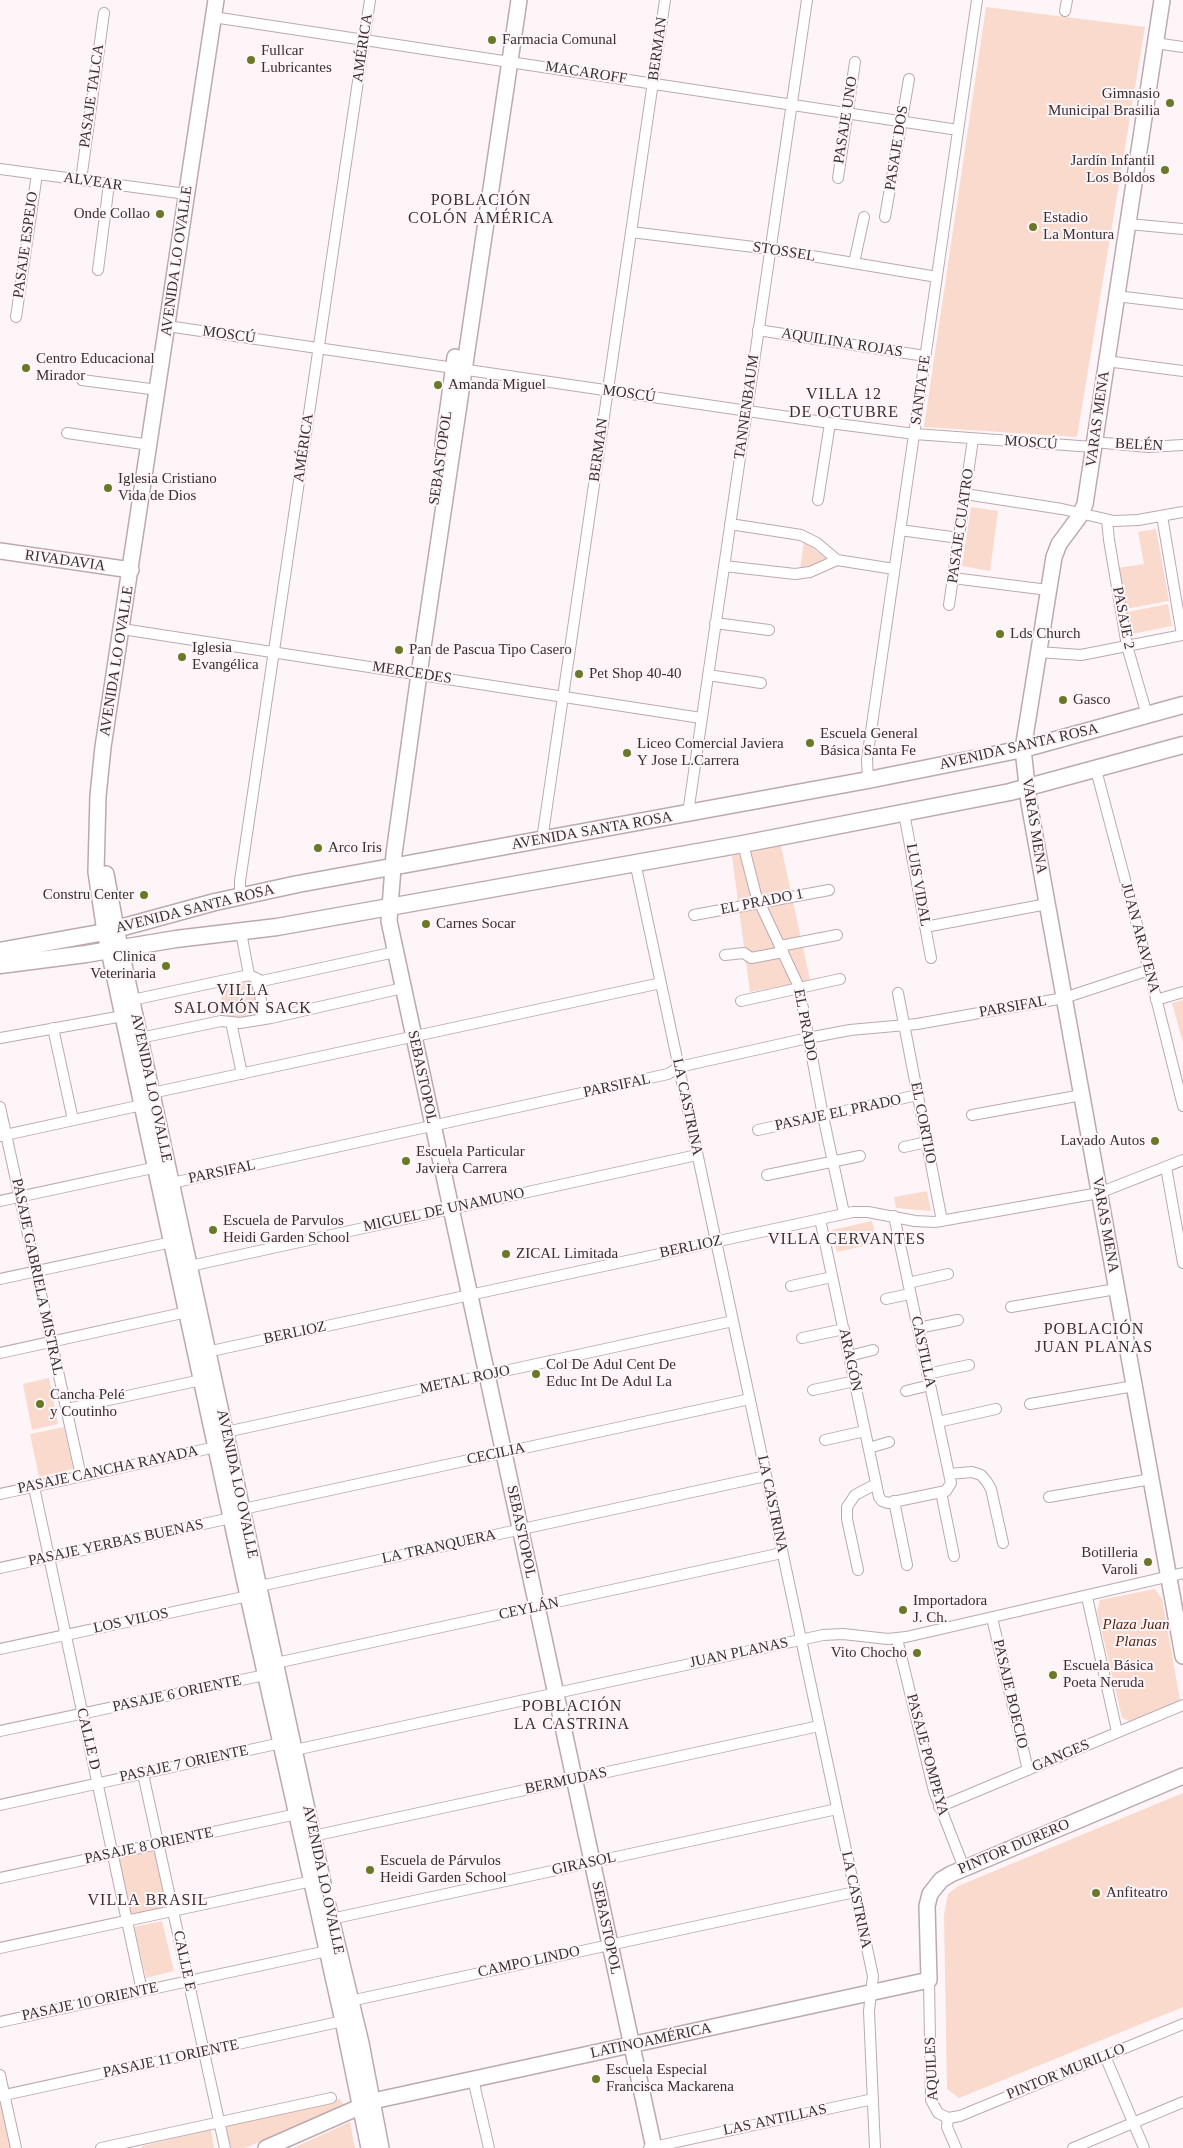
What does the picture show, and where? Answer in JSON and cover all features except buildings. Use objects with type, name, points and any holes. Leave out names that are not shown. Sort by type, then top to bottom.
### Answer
[{"type":"main road","name":"AVENIDA SANTA ROSA","points":[[0,951],[111,930],[240,896],[388,866],[542,840],[868,780],[1023,749],[1183,705]]},
{"type":"main road","name":"AVENIDA SANTA ROSA","points":[[0,965],[387,910],[635,862],[744,844],[1026,788],[1183,745]]},
{"type":"street","name":"AVENIDA LO OVALLE","points":[[216,0],[103,747],[97,819],[123,1016],[147,1099],[161,1166],[172,1242],[187,1312],[202,1353],[226,1432],[237,1513]]},
{"type":"street","name":"AMÉRICA","points":[[240,896],[240,881],[370,0]]},
{"type":"street","name":"SEBASTOPOL","points":[[510,0],[505,61],[458,369],[461,394],[415,674],[388,866],[387,910],[632,2045],[652,2148]]},
{"type":"street","name":"SEBASTOPOL","points":[[505,61],[519,0]]},
{"type":"street","name":"BERMAN","points":[[542,840],[665,0]]},
{"type":"street","name":"TANNENBAUM","points":[[688,813],[807,0]]},
{"type":"street","name":"SANTA FE","points":[[868,780],[867,759],[977,0]]},
{"type":"street","points":[[1065,11],[1067,0]]},
{"type":"street","name":"VARAS MENA","points":[[1162,0],[1085,504],[1057,548],[1041,589],[1038,652],[1023,749],[1026,788],[1151,1479],[1176,1575],[1183,1656]]},
{"type":"street","name":"PASAJE TALCA","points":[[81,180],[104,13]]},
{"type":"street","name":"MACAROFF","points":[[213,17],[958,130]]},
{"type":"street","points":[[1155,43],[1183,47]]},
{"type":"street","name":"PASAJE UNO","points":[[838,178],[855,62]]},
{"type":"street","name":"PASAJE DOS","points":[[886,217],[900,122],[909,79]]},
{"type":"street","name":"ALVEAR","points":[[0,169],[186,194]]},
{"type":"street","name":"PASAJE ESPEJO","points":[[16,317],[37,174]]},
{"type":"street","points":[[98,270],[109,184]]},
{"type":"street","points":[[854,263],[864,217]]},
{"type":"street","points":[[1128,224],[1183,229]]},
{"type":"street","name":"STOSSEL","points":[[631,232],[770,249],[937,277]]},
{"type":"street","points":[[1116,296],[1183,304]]},
{"type":"street","name":"MOSCÚ","points":[[167,326],[973,443],[1094,444]]},
{"type":"street","name":"AQUILINA ROJAS","points":[[758,330],[925,356]]},
{"type":"street","points":[[1106,361],[1183,371]]},
{"type":"street","points":[[82,380],[158,390]]},
{"type":"street","points":[[818,500],[830,423]]},
{"type":"street","points":[[67,433],[150,445]]},
{"type":"street","name":"PASAJE CUATRO","points":[[949,605],[973,443]]},
{"type":"street","name":"BELÉN","points":[[1094,444],[1148,447],[1183,445]]},
{"type":"street","points":[[965,494],[1062,509],[1107,520],[1129,521],[1183,512]]},
{"type":"street","points":[[1038,652],[1082,655],[1183,635],[1162,516]]},
{"type":"street","name":"PASAJE 2","points":[[1107,520],[1127,646],[1147,715]]},
{"type":"street","points":[[730,524],[801,535],[817,543],[837,560],[894,570]]},
{"type":"street","points":[[900,530],[959,538]]},
{"type":"street","name":"RIVADAVIA","points":[[0,552],[131,570]]},
{"type":"street","points":[[724,566],[795,574],[810,572],[837,560]]},
{"type":"street","points":[[953,578],[1041,589]]},
{"type":"street","points":[[716,623],[769,630]]},
{"type":"street","name":"MERCEDES","points":[[122,629],[701,718]]},
{"type":"street","points":[[708,675],[761,683]]},
{"type":"street","name":"JUAN ARAVENA","points":[[1096,770],[1183,1106]]},
{"type":"street","name":"LUIS VIDAL","points":[[904,813],[931,958]]},
{"type":"street","name":"EL PRADO","points":[[744,844],[758,902],[800,987],[823,1116],[844,1213]]},
{"type":"street","name":"LA CASTRINA","points":[[635,862],[873,1976],[869,2010],[875,2148]]},
{"type":"street","name":"EL PRADO 1","points":[[694,915],[829,890]]},
{"type":"street","points":[[925,927],[1047,904]]},
{"type":"street","points":[[241,932],[264,1018]]},
{"type":"street","points":[[725,955],[744,953],[751,958],[837,935]]},
{"type":"street","name":"AVENIDA LO OVALLE","points":[[115,949],[132,1000],[140,1038],[147,1099]]},
{"type":"street","points":[[132,1000],[253,977],[262,981],[395,952]]},
{"type":"street","name":"PARSIFAL","points":[[172,1183],[668,1074],[679,1067],[808,1038],[850,1030],[905,1025],[1064,998],[1149,970]]},
{"type":"street","points":[[741,1001],[840,979]]},
{"type":"street","points":[[3,1136],[73,1120],[242,1074],[661,983]]},
{"type":"street","points":[[140,1038],[221,1021],[240,1023],[403,988]]},
{"type":"street","points":[[1156,1000],[1183,992]]},
{"type":"street","name":"EL CORTIJO","points":[[898,993],[942,1221]]},
{"type":"street","points":[[0,1038],[123,1016]]},
{"type":"street","points":[[231,1022],[242,1074]]},
{"type":"street","points":[[53,1028],[73,1120]]},
{"type":"street","name":"PASAJE EL PRADO","points":[[758,1130],[918,1095]]},
{"type":"street","points":[[972,1115],[1082,1096]]},
{"type":"street","name":"PASAJE GABRIELA MISTRAL","points":[[0,1108],[3,1136],[20,1197],[81,1476]]},
{"type":"street","points":[[904,1147],[927,1142]]},
{"type":"street","name":"MIGUEL DE UNAMUNO","points":[[190,1266],[698,1155]]},
{"type":"street","points":[[767,1175],[860,1156]]},
{"type":"street","name":"BERLIOZ","points":[[202,1353],[844,1213],[863,1211],[922,1222],[942,1221],[1099,1193],[1183,1160]]},
{"type":"street","name":"AVENIDA LO OVALLE","points":[[161,1166],[172,1183],[190,1266],[202,1353],[202,1380],[216,1447],[237,1513],[276,1664],[350,2001],[366,2103],[369,2148]]},
{"type":"street","points":[[0,1202],[161,1166]]},
{"type":"street","points":[[1166,1167],[1180,1227],[1183,1263]]},
{"type":"street","name":"CASTILLA","points":[[894,1216],[951,1483],[945,1490],[954,1556]]},
{"type":"street","name":"ARAGÓN","points":[[820,1219],[879,1497],[882,1501],[894,1501]]},
{"type":"street","points":[[0,1280],[172,1242]]},
{"type":"street","points":[[908,1283],[948,1274]]},
{"type":"street","points":[[791,1286],[832,1277]]},
{"type":"street","points":[[1011,1307],[1116,1289]]},
{"type":"street","points":[[886,1299],[910,1294]]},
{"type":"street","points":[[0,1353],[187,1312]]},
{"type":"street","points":[[918,1328],[958,1320]]},
{"type":"street","name":"METAL ROJO","points":[[226,1432],[733,1321]]},
{"type":"street","points":[[802,1338],[844,1329]]},
{"type":"street","points":[[849,1356],[873,1350]]},
{"type":"street","points":[[927,1374],[969,1365]]},
{"type":"street","points":[[67,1409],[202,1380]]},
{"type":"street","points":[[813,1390],[855,1381]]},
{"type":"street","points":[[906,1391],[930,1385]]},
{"type":"street","points":[[1030,1404],[1134,1386]]},
{"type":"street","name":"CECILIA","points":[[237,1513],[504,1452],[750,1399]]},
{"type":"street","points":[[938,1422],[996,1409]]},
{"type":"street","points":[[825,1440],[866,1431]]},
{"type":"street","points":[[869,1448],[889,1442]]},
{"type":"street","name":"PASAJE CANCHA RAYADA","points":[[0,1494],[216,1447]]},
{"type":"street","points":[[949,1474],[972,1472],[981,1476],[987,1482],[991,1489],[1003,1543]]},
{"type":"street","name":"LA TRANQUERA","points":[[256,1592],[520,1529],[766,1476]]},
{"type":"street","points":[[1049,1496],[1151,1479]]},
{"type":"street","points":[[858,1570],[846,1520],[847,1507],[855,1495],[876,1484]]},
{"type":"street","name":"CALLE D","points":[[34,1486],[142,1991]]},
{"type":"street","points":[[907,1565],[894,1501],[945,1490]]},
{"type":"street","name":"PASAJE YERBAS BUENAS","points":[[0,1568],[237,1513]]},
{"type":"street","name":"CEYLÁN","points":[[276,1664],[782,1553]]},
{"type":"street","name":"JUAN PLANAS","points":[[295,1750],[801,1640],[835,1634],[897,1639],[1176,1575]]},
{"type":"street","name":"AVENIDA LO OVALLE","points":[[256,1592],[266,1674],[327,1951],[343,2021],[381,2148]]},
{"type":"street","name":"LOS VILOS","points":[[0,1649],[256,1592]]},
{"type":"street","points":[[1086,1596],[1117,1732]]},
{"type":"street","name":"PASAJE BOECIO","points":[[992,1618],[1028,1770]]},
{"type":"street","name":"PASAJE POMPEYA","points":[[897,1639],[927,1768],[939,1807],[964,1868]]},
{"type":"street","name":"PASAJE 6 ORIENTE","points":[[0,1731],[266,1674]]},
{"type":"street","name":"GANGES","points":[[939,1807],[1183,1705]]},
{"type":"street","name":"BERMUDAS","points":[[313,1836],[819,1726]]},
{"type":"street","name":"PASAJE 7 ORIENTE","points":[[0,1805],[281,1743]]},
{"type":"street","name":"CALLE E","points":[[143,1774],[225,2148]]},
{"type":"street","name":"PINTOR DURERO","points":[[929,1980],[928,1900],[933,1889],[941,1880],[964,1868],[1183,1776]]},
{"type":"street","name":"GIRASOL","points":[[331,1919],[837,1809]]},
{"type":"street","name":"PASAJE 8 ORIENTE","points":[[0,1878],[297,1814]]},
{"type":"street","points":[[0,1948],[312,1881]]},
{"type":"street","name":"CAMPO LINDO","points":[[350,2001],[855,1892]]},
{"type":"street","name":"PASAJE 10 ORIENTE","points":[[0,2022],[327,1951]]},
{"type":"street","name":"LATINOAMÉRICA","points":[[266,2148],[366,2103],[929,1980]]},
{"type":"street","name":"AQUILES","points":[[929,1980],[931,2100],[938,2113],[948,2118],[947,2127],[956,2148]]},
{"type":"street","name":"PASAJE 11 ORIENTE","points":[[2,2095],[343,2021]]},
{"type":"street","name":"PINTOR MURILLO","points":[[948,2118],[960,2116],[1183,2024]]},
{"type":"street","points":[[1105,2056],[1144,2148]]},
{"type":"street","points":[[0,2075],[2,2095],[16,2148]]},
{"type":"street","points":[[473,2080],[489,2148]]},
{"type":"street","points":[[101,2148],[331,2098]]},
{"type":"street","name":"LAS ANTILLAS","points":[[652,2148],[873,2099]]},
{"type":"street","points":[[1073,2148],[1183,2102]]},
{"type":"green space","name":"Estadio La Montura","points":[[986,7],[1145,27],[1077,437],[924,427]]},
{"type":"green space","points":[[971,507],[998,511],[990,571],[962,566]]},
{"type":"green space","points":[[1156,529],[1169,601],[1125,609],[1118,568],[1144,564],[1138,532]]},
{"type":"green space","points":[[804,541],[825,558],[823,561],[800,569]]},
{"type":"green space","points":[[1168,604],[1172,626],[1132,634],[1127,612]]},
{"type":"green space","points":[[781,846],[810,980],[801,982],[759,894],[750,853]]},
{"type":"green space","points":[[742,854],[793,984],[750,992],[732,856]]},
{"type":"green space","points":[[244,980],[250,981],[257,986],[262,1015],[237,1019],[224,1015],[219,985]]},
{"type":"green space","points":[[1183,1000],[1183,1043],[1172,1003]]},
{"type":"green space","points":[[927,1191],[931,1211],[896,1208],[894,1197]]},
{"type":"green space","points":[[872,1221],[877,1243],[837,1252],[832,1230]]},
{"type":"green space","name":"Cancha Pelé y Coutinho","points":[[49,1378],[58,1424],[32,1430],[23,1384]]},
{"type":"green space","points":[[64,1427],[73,1469],[39,1477],[30,1434]]},
{"type":"green space","name":"Plaza Juan Planas","points":[[1155,1589],[1162,1599],[1180,1700],[1129,1721],[1122,1718],[1097,1611],[1100,1600]]},
{"type":"green space","points":[[1183,1793],[1183,2007],[959,2098],[947,2089],[944,1915],[948,1894],[958,1886]]},
{"type":"green space","points":[[153,1849],[157,1851],[170,1905],[167,1909],[133,1916],[130,1914],[119,1860],[120,1857]]},
{"type":"green space","points":[[162,1921],[174,1971],[146,1978],[134,1927]]},
{"type":"green space","points":[[0,2089],[13,2148],[0,2148]]},
{"type":"green space","points":[[340,2099],[344,2106],[245,2148],[231,2148],[226,2127],[228,2124]]},
{"type":"green space","points":[[350,2122],[355,2148],[293,2148]]},
{"type":"green space","points":[[211,2130],[214,2148],[142,2148],[142,2146]]},
{"type":"place","name":"Farmacia Comunal","points":[[492,40]]},
{"type":"place","name":"Fullcar Lubricantes","points":[[251,60]]},
{"type":"place","name":"Gimnasio Municipal Brasilia","points":[[1170,103]]},
{"type":"place","name":"Jardín Infantil Los Boldos","points":[[1165,170]]},
{"type":"place","name":"Onde Collao","points":[[160,214]]},
{"type":"place","name":"Estadio La Montura","points":[[1033,227]]},
{"type":"place","name":"Centro Educacional Mirador","points":[[26,368]]},
{"type":"place","name":"Amanda Miguel","points":[[438,385]]},
{"type":"place","name":"Iglesia Cristiano Vida de Dios","points":[[108,488]]},
{"type":"place","name":"Lds Church","points":[[1000,634]]},
{"type":"place","name":"Pan de Pascua Tipo Casero","points":[[399,650]]},
{"type":"place","name":"Iglesia Evangélica","points":[[182,657]]},
{"type":"place","name":"Pet Shop 40-40","points":[[579,674]]},
{"type":"place","name":"Gasco","points":[[1063,700]]},
{"type":"place","name":"Escuela General Básica Santa Fe","points":[[810,743]]},
{"type":"place","name":"Liceo Comercial Javiera Y Jose L.Carrera","points":[[627,753]]},
{"type":"place","name":"Arco Iris","points":[[318,848]]},
{"type":"place","name":"Constru Center","points":[[144,895]]},
{"type":"place","name":"Carnes Socar","points":[[426,924]]},
{"type":"place","name":"Clinica Veterinaria","points":[[166,966]]},
{"type":"place","name":"Lavado Autos","points":[[1155,1141]]},
{"type":"place","name":"Escuela Particular Javiera Carrera","points":[[406,1161]]},
{"type":"place","name":"Escuela de Parvulos Heidi Garden School","points":[[213,1230]]},
{"type":"place","name":"ZICAL Limitada","points":[[506,1254]]},
{"type":"place","name":"Col De Adul Cent De Educ Int De Adul La","points":[[536,1374]]},
{"type":"place","name":"Cancha Pelé y Coutinho","points":[[40,1404]]},
{"type":"place","name":"Botilleria Varoli","points":[[1148,1562]]},
{"type":"place","name":"Importadora J. Ch.","points":[[903,1610]]},
{"type":"place","name":"Vito Chocho","points":[[917,1653]]},
{"type":"place","name":"Escuela Básica Poeta Neruda","points":[[1053,1675]]},
{"type":"place","name":"Escuela de Párvulos Heidi Garden School","points":[[370,1870]]},
{"type":"place","name":"Anfiteatro","points":[[1096,1893]]},
{"type":"place","name":"Escuela Especial Francisca Mackarena","points":[[596,2079]]},
{"type":"district","name":"POBLACIÓN COLÓN AMÉRICA","points":[[481,210]]},
{"type":"district","name":"VILLA 12 DE OCTUBRE","points":[[844,404]]},
{"type":"district","name":"VILLA SALOMÓN SACK","points":[[243,1000]]},
{"type":"district","name":"VILLA CERVANTES","points":[[847,1240]]},
{"type":"district","name":"POBLACIÓN JUAN PLANAS","points":[[1094,1339]]},
{"type":"district","name":"POBLACIÓN LA CASTRINA","points":[[572,1716]]},
{"type":"district","name":"VILLA BRASIL","points":[[148,1901]]}]
